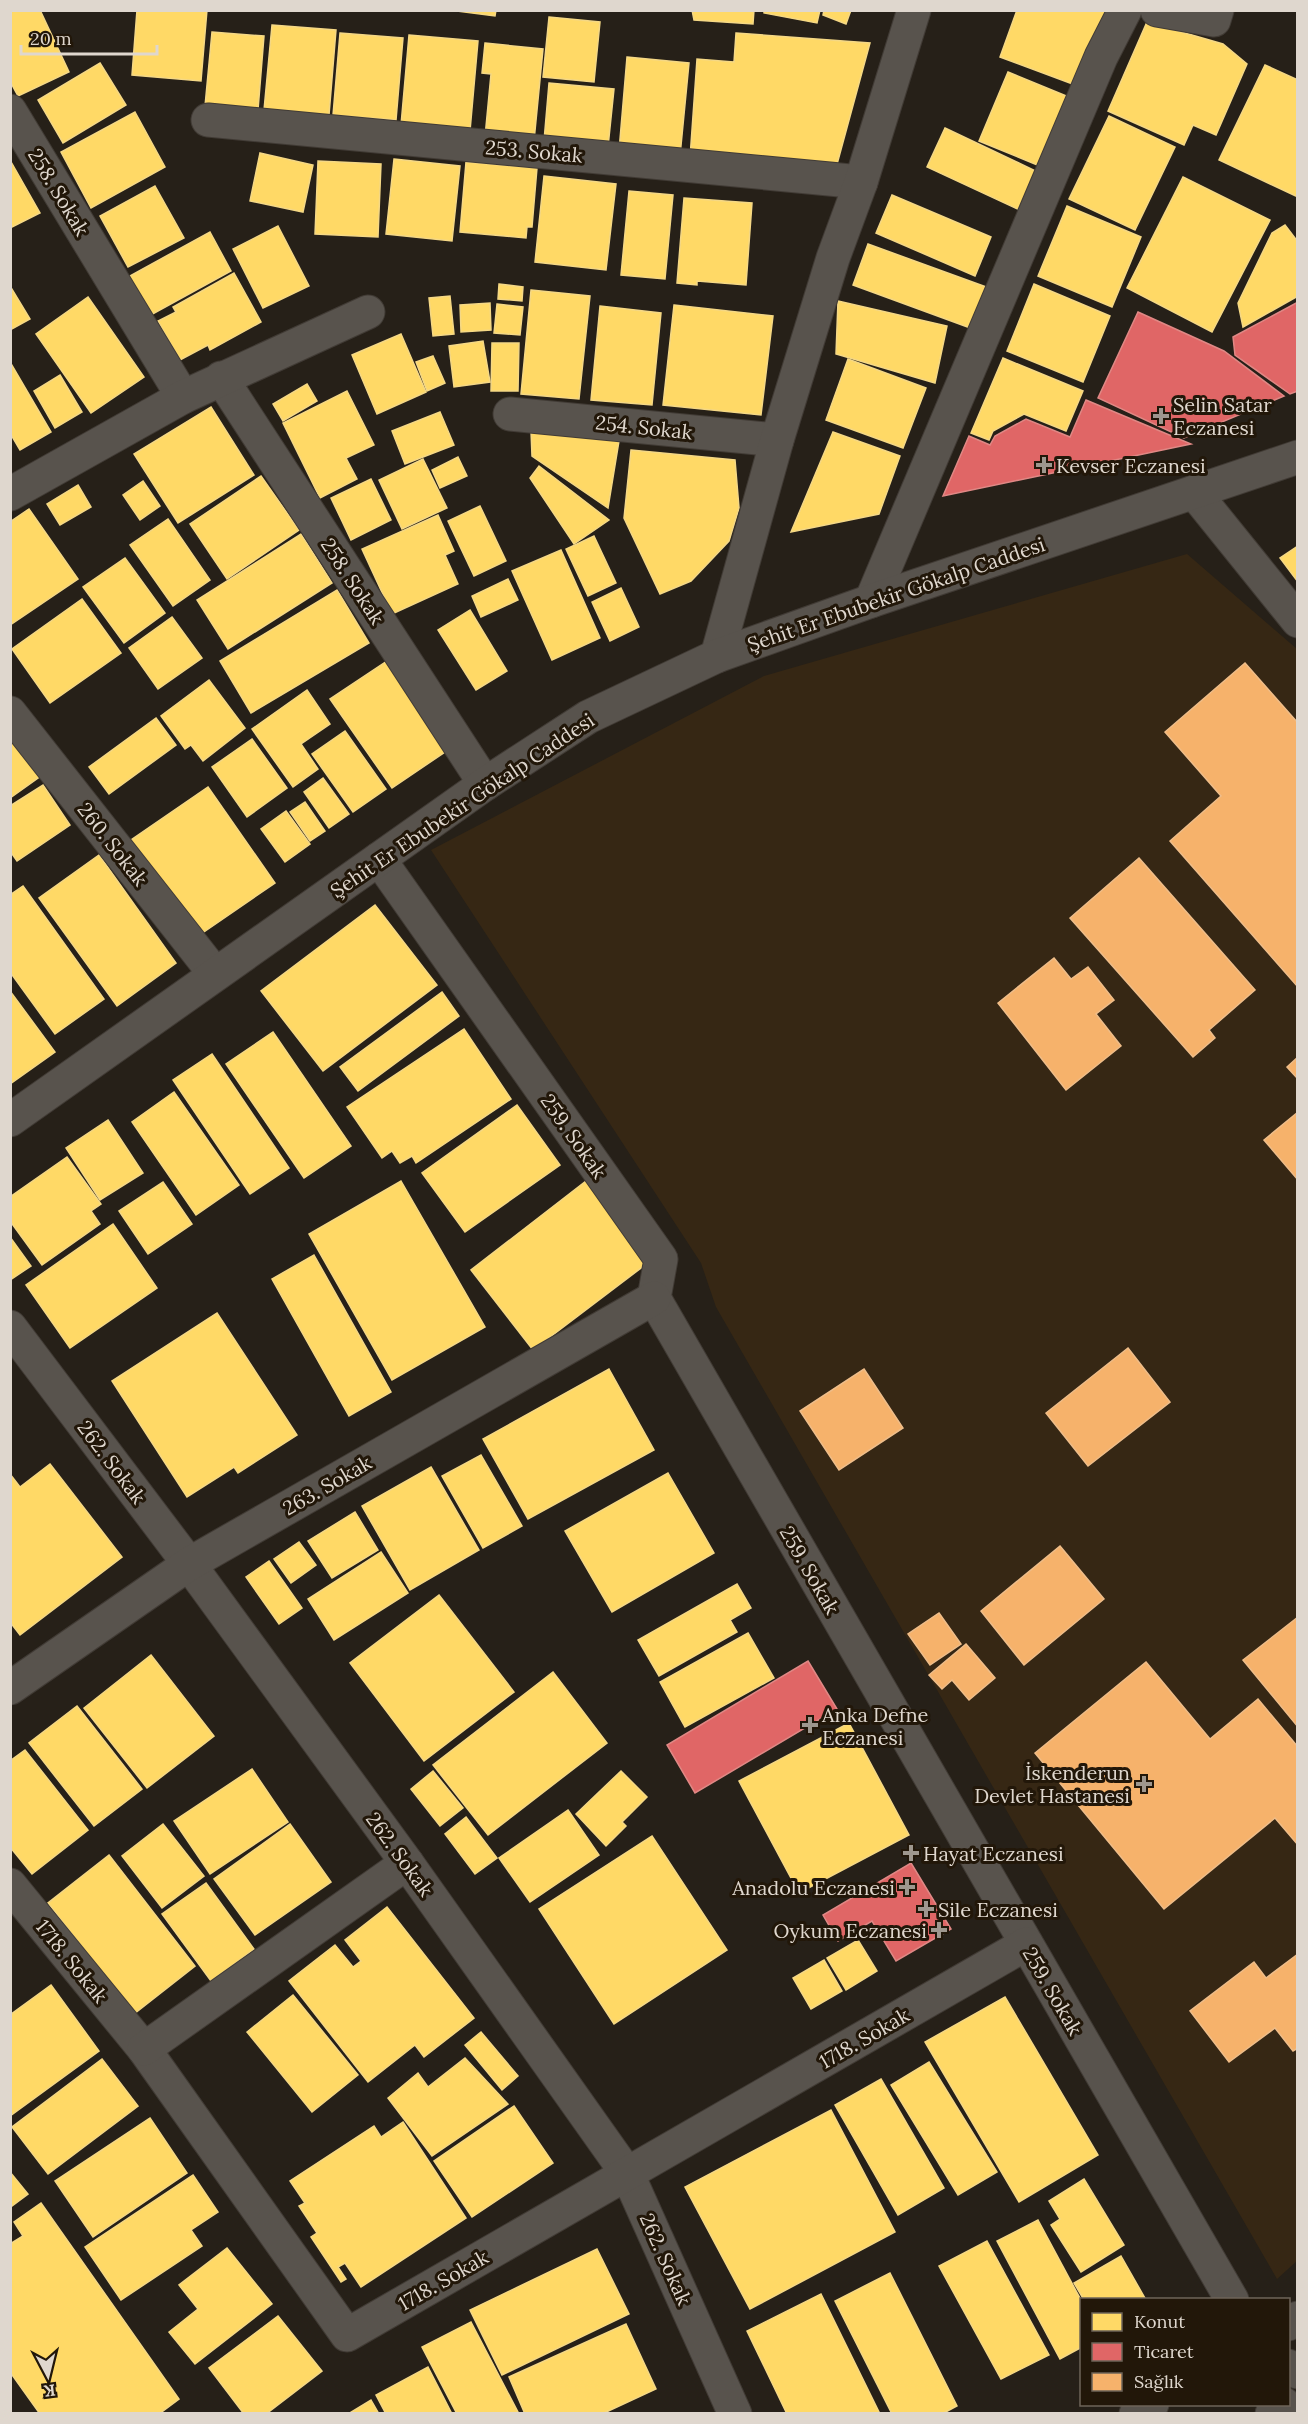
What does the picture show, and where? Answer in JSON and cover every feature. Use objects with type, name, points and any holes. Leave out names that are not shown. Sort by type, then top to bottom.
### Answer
[{"type":"street","points":[[717,656],[777,440],[833,258],[861,182],[914,10]]},
{"type":"street","points":[[871,601],[1101,57],[1125,10]]},
{"type":"street","points":[[1157,10],[1214,20],[1216,10]]},
{"type":"street","name":"258. Sokak","points":[[10,111],[183,397]]},
{"type":"street","name":"253. Sokak","points":[[208,120],[861,182]]},
{"type":"street","points":[[10,494],[183,397],[368,312]]},
{"type":"street","name":"258. Sokak","points":[[221,378],[485,784]]},
{"type":"street","name":"254. Sokak","points":[[510,414],[777,440]]},
{"type":"street","name":"Şehit Er Ebubekir Gökalp Caddesi","points":[[10,1120],[485,784],[588,717],[717,656],[871,601],[1298,457]]},
{"type":"street","points":[[1194,492],[1298,621]]},
{"type":"street","name":"260. Sokak","points":[[10,714],[215,974]]},
{"type":"street","name":"259. Sokak","points":[[379,859],[661,1258],[654,1298],[1231,2298]]},
{"type":"street","name":"263. Sokak","points":[[10,1688],[189,1564],[654,1298]]},
{"type":"street","name":"262. Sokak","points":[[10,1327],[189,1564],[408,1863],[628,2175],[735,2414]]},
{"type":"street","points":[[144,2049],[408,1863]]},
{"type":"street","name":"1718. Sokak","points":[[10,1885],[144,2049],[347,2335],[1026,1944]]},
{"type":"street","points":[[1136,2414],[1149,2406]]},
{"type":"shaded area","name":"İskenderun Devlet Hastanesi","points":[[1187,554],[1297,649],[1298,2260],[1277,2279],[716,1307],[701,1263],[431,850],[764,676]]},
{"type":"building: Konut","points":[[40,10],[69,72],[18,96],[10,81],[10,12]]},
{"type":"building: Konut","points":[[137,10],[207,10],[201,81],[132,75]]},
{"type":"building: Konut","points":[[449,10],[496,10],[495,16]]},
{"type":"building: Konut","points":[[692,10],[754,10],[753,24],[694,20]]},
{"type":"building: Konut","points":[[764,10],[820,10],[817,23],[764,13]]},
{"type":"building: Konut","points":[[824,10],[851,10],[846,24],[823,15]]},
{"type":"building: Konut","points":[[1017,10],[1115,10],[1086,89],[1000,57]]},
{"type":"building: Konut","points":[[549,17],[600,22],[594,82],[543,77]]},
{"type":"building: Konut","points":[[1147,22],[1223,44],[1247,64],[1216,135],[1193,125],[1184,145],[1108,111]]},
{"type":"building: Konut","points":[[272,25],[336,30],[329,115],[264,110]]},
{"type":"building: Konut","points":[[212,32],[264,36],[258,110],[205,106]]},
{"type":"building: Konut","points":[[340,33],[403,38],[396,120],[333,115]]},
{"type":"building: Konut","points":[[736,33],[870,43],[836,168],[690,158],[697,59],[734,62]]},
{"type":"building: Konut","points":[[409,35],[478,41],[470,131],[401,125]]},
{"type":"building: Konut","points":[[485,43],[543,49],[534,141],[485,137],[491,74],[482,73]]},
{"type":"building: Konut","points":[[627,57],[689,63],[680,156],[619,151]]},
{"type":"building: Konut","points":[[100,63],[126,105],[63,143],[38,100]]},
{"type":"building: Konut","points":[[1265,65],[1298,80],[1298,197],[1219,160]]},
{"type":"building: Konut","points":[[1008,72],[1076,100],[1047,169],[979,141]]},
{"type":"building: Konut","points":[[549,83],[614,89],[608,147],[544,141]]},
{"type":"building: Konut","points":[[135,112],[165,167],[91,208],[61,152]]},
{"type":"building: Konut","points":[[1109,116],[1175,147],[1135,230],[1069,199]]},
{"type":"building: Konut","points":[[945,128],[1042,174],[1024,212],[927,167]]},
{"type":"building: Konut","points":[[260,153],[313,165],[303,212],[250,201]]},
{"type":"building: Konut","points":[[394,159],[460,166],[452,241],[386,234]]},
{"type":"building: Konut","points":[[10,160],[40,213],[10,228]]},
{"type":"building: Konut","points":[[318,161],[381,164],[378,237],[315,234]]},
{"type":"building: Konut","points":[[466,162],[537,168],[532,227],[527,227],[526,238],[460,232]]},
{"type":"building: Konut","points":[[544,176],[616,184],[606,270],[535,262]]},
{"type":"building: Konut","points":[[1183,177],[1270,220],[1212,332],[1127,288]]},
{"type":"building: Konut","points":[[155,186],[184,238],[128,267],[100,216]]},
{"type":"building: Konut","points":[[629,191],[673,195],[665,279],[621,275]]},
{"type":"building: Konut","points":[[892,195],[991,237],[975,276],[876,233]]},
{"type":"building: Konut","points":[[684,198],[752,203],[746,285],[697,281],[697,285],[677,283]]},
{"type":"building: Konut","points":[[1067,206],[1141,237],[1112,307],[1038,276]]},
{"type":"building: Konut","points":[[1285,225],[1298,242],[1298,296],[1243,327],[1238,303],[1272,233]]},
{"type":"building: Konut","points":[[278,226],[309,286],[263,308],[233,249]]},
{"type":"building: Konut","points":[[210,232],[231,271],[149,316],[128,277]]},
{"type":"building: Konut","points":[[868,244],[989,288],[973,329],[853,285]]},
{"type":"building: Konut","points":[[234,273],[261,322],[210,350],[208,345],[180,360],[158,321],[176,312],[173,307]]},
{"type":"building: Konut","points":[[499,284],[523,287],[522,301],[498,299]]},
{"type":"building: Konut","points":[[1034,284],[1110,316],[1083,382],[1007,351]]},
{"type":"building: Konut","points":[[10,286],[30,319],[10,330]]},
{"type":"building: Konut","points":[[531,290],[590,296],[579,399],[521,394]]},
{"type":"building: Konut","points":[[450,296],[454,334],[433,336],[429,298]]},
{"type":"building: Konut","points":[[88,297],[144,377],[91,413],[36,334]]},
{"type":"building: Konut","points":[[838,301],[947,326],[935,383],[836,354]]},
{"type":"building: Konut","points":[[490,303],[491,330],[461,332],[460,305]]},
{"type":"building: Konut","points":[[497,304],[523,307],[520,335],[494,333]]},
{"type":"building: Konut","points":[[674,305],[773,316],[761,415],[663,405]]},
{"type":"building: Konut","points":[[600,306],[661,313],[652,405],[591,400]]},
{"type":"building: Konut","points":[[401,334],[426,392],[377,414],[352,355]]},
{"type":"building: Konut","points":[[483,341],[490,382],[454,387],[449,346]]},
{"type":"building: Konut","points":[[492,343],[519,343],[518,391],[491,391]]},
{"type":"building: Konut","points":[[433,356],[445,383],[427,391],[416,362]]},
{"type":"building: Konut","points":[[1003,358],[1083,391],[1066,431],[1024,414],[993,431],[989,440],[971,433]]},
{"type":"building: Konut","points":[[848,359],[926,388],[903,448],[826,420]]},
{"type":"building: Konut","points":[[10,362],[51,432],[20,450],[10,433]]},
{"type":"building: Konut","points":[[60,375],[82,412],[55,428],[34,391]]},
{"type":"building: Konut","points":[[307,384],[317,401],[283,421],[273,404]]},
{"type":"building: Konut","points":[[347,391],[374,445],[346,458],[357,479],[320,498],[283,423]]},
{"type":"building: Konut","points":[[211,407],[254,475],[178,523],[134,454]]},
{"type":"building: Konut","points":[[440,412],[454,445],[405,464],[392,431]]},
{"type":"building: Konut","points":[[531,431],[619,441],[608,508],[532,456]]},
{"type":"building: Konut","points":[[833,432],[900,456],[879,514],[791,532]]},
{"type":"building: Konut","points":[[631,450],[735,460],[739,508],[729,541],[691,581],[660,594],[624,518]]},
{"type":"building: Konut","points":[[458,457],[467,476],[440,488],[432,470]]},
{"type":"building: Konut","points":[[423,459],[447,508],[402,529],[379,480]]},
{"type":"building: Konut","points":[[539,466],[609,520],[574,544],[530,478]]},
{"type":"building: Konut","points":[[261,476],[299,530],[227,579],[190,524]]},
{"type":"building: Konut","points":[[371,479],[391,520],[351,540],[331,498]]},
{"type":"building: Konut","points":[[143,481],[160,506],[140,520],[123,495]]},
{"type":"building: Konut","points":[[78,485],[91,507],[60,525],[47,504]]},
{"type":"building: Konut","points":[[480,506],[506,561],[474,576],[448,521]]},
{"type":"building: Konut","points":[[29,509],[78,579],[10,625],[10,522]]},
{"type":"building: Konut","points":[[438,515],[454,551],[445,555],[458,584],[392,614],[362,549]]},
{"type":"building: Konut","points":[[168,519],[210,580],[173,606],[130,545]]},
{"type":"building: Konut","points":[[301,534],[332,583],[228,649],[197,600]]},
{"type":"building: Konut","points":[[594,536],[616,583],[588,596],[566,549]]},
{"type":"building: Konut","points":[[1298,546],[1298,582],[1280,558]]},
{"type":"building: Konut","points":[[561,550],[600,638],[552,660],[512,571]]},
{"type":"building: Konut","points":[[125,558],[165,613],[124,643],[83,587]]},
{"type":"building: Konut","points":[[508,579],[518,600],[481,617],[472,596]]},
{"type":"building: Konut","points":[[621,588],[639,627],[610,641],[592,602]]},
{"type":"building: Konut","points":[[337,590],[369,643],[251,713],[220,661]]},
{"type":"building: Konut","points":[[82,599],[121,653],[50,703],[12,649]]},
{"type":"building: Konut","points":[[470,610],[507,671],[476,690],[438,630]]},
{"type":"building: Konut","points":[[172,617],[202,658],[158,689],[129,648]]},
{"type":"building: Konut","points":[[387,661],[448,750],[392,788],[330,699]]},
{"type":"building: Konut","points":[[209,680],[245,728],[203,761],[191,745],[185,749],[161,716]]},
{"type":"building: Konut","points":[[307,690],[330,724],[301,744],[318,769],[293,787],[252,729]]},
{"type":"building: Konut","points":[[156,718],[176,745],[109,794],[89,767]]},
{"type":"building: Konut","points":[[10,725],[45,773],[10,798]]},
{"type":"building: Konut","points":[[345,731],[386,789],[353,812],[312,754]]},
{"type":"building: Konut","points":[[252,739],[287,788],[247,817],[212,767]]},
{"type":"building: Konut","points":[[323,778],[349,814],[329,828],[304,792]]},
{"type":"building: Konut","points":[[43,785],[70,825],[17,861],[10,851],[10,806]]},
{"type":"building: Konut","points":[[208,787],[275,883],[198,936],[131,840]]},
{"type":"building: Konut","points":[[305,802],[325,831],[310,841],[290,812]]},
{"type":"building: Konut","points":[[286,811],[310,844],[285,862],[261,829]]},
{"type":"building: Konut","points":[[99,855],[176,963],[117,1006],[39,898]]},
{"type":"building: Konut","points":[[23,886],[104,999],[55,1034],[10,972],[10,895]]},
{"type":"building: Konut","points":[[375,905],[437,985],[323,1071],[261,991]]},
{"type":"building: Konut","points":[[10,991],[55,1052],[10,1084]]},
{"type":"building: Konut","points":[[442,992],[459,1016],[358,1091],[340,1067]]},
{"type":"building: Konut","points":[[464,1029],[511,1099],[416,1163],[412,1156],[400,1163],[392,1151],[382,1158],[347,1107]]},
{"type":"building: Konut","points":[[273,1032],[351,1146],[304,1178],[226,1064]]},
{"type":"building: Konut","points":[[212,1054],[289,1168],[250,1194],[173,1080]]},
{"type":"building: Konut","points":[[174,1092],[239,1185],[196,1215],[132,1122]]},
{"type":"building: Konut","points":[[517,1105],[560,1165],[465,1232],[422,1173]]},
{"type":"building: Konut","points":[[108,1120],[143,1173],[100,1200],[66,1148]]},
{"type":"building: Konut","points":[[67,1157],[101,1204],[91,1211],[100,1224],[42,1265],[10,1221],[10,1197]]},
{"type":"building: Konut","points":[[401,1181],[485,1327],[392,1380],[309,1234]]},
{"type":"building: Konut","points":[[586,1181],[649,1262],[533,1350],[471,1270]]},
{"type":"building: Konut","points":[[163,1182],[192,1224],[148,1254],[119,1211]]},
{"type":"building: Konut","points":[[113,1224],[157,1288],[70,1348],[26,1285]]},
{"type":"building: Konut","points":[[10,1237],[31,1266],[10,1280]]},
{"type":"building: Konut","points":[[314,1255],[391,1392],[349,1416],[272,1279]]},
{"type":"building: Konut","points":[[217,1313],[297,1435],[238,1473],[234,1467],[187,1497],[112,1381]]},
{"type":"building: Konut","points":[[609,1369],[654,1450],[528,1519],[483,1439]]},
{"type":"building: Konut","points":[[481,1455],[522,1526],[483,1548],[442,1476]]},
{"type":"building: Konut","points":[[50,1464],[122,1557],[20,1635],[10,1622],[10,1474],[20,1487]]},
{"type":"building: Konut","points":[[431,1467],[479,1550],[410,1590],[362,1506]]},
{"type":"building: Konut","points":[[668,1473],[714,1553],[612,1612],[565,1531]]},
{"type":"building: Konut","points":[[355,1512],[378,1550],[332,1578],[308,1541]]},
{"type":"building: Konut","points":[[299,1542],[316,1565],[291,1583],[274,1559]]},
{"type":"building: Konut","points":[[381,1552],[408,1593],[334,1640],[308,1599]]},
{"type":"building: Konut","points":[[269,1561],[302,1608],[279,1624],[246,1577]]},
{"type":"building: Konut","points":[[737,1584],[751,1608],[730,1620],[737,1632],[659,1676],[638,1640]]},
{"type":"building: Konut","points":[[439,1595],[514,1692],[424,1761],[350,1663]]},
{"type":"building: Konut","points":[[748,1633],[774,1678],[685,1727],[660,1682]]},
{"type":"building: Konut","points":[[151,1655],[214,1736],[147,1788],[84,1708]]},
{"type":"building: Konut","points":[[553,1672],[607,1743],[488,1835],[433,1765]]},
{"type":"building: Konut","points":[[77,1706],[142,1789],[94,1826],[29,1743]]},
{"type":"building: Konut","points":[[849,1723],[909,1835],[799,1893],[739,1781]]},
{"type":"building: Konut","points":[[25,1750],[88,1830],[32,1874],[10,1847],[10,1761]]},
{"type":"building: Konut","points":[[252,1769],[288,1822],[210,1874],[174,1821]]},
{"type":"building: Konut","points":[[433,1771],[463,1808],[440,1826],[411,1789]]},
{"type":"building: Konut","points":[[621,1771],[647,1797],[622,1822],[626,1826],[606,1846],[576,1814]]},
{"type":"building: Konut","points":[[568,1810],[599,1855],[530,1902],[499,1858]]},
{"type":"building: Konut","points":[[466,1817],[497,1858],[475,1874],[445,1834]]},
{"type":"building: Konut","points":[[163,1824],[204,1876],[162,1908],[122,1856]]},
{"type":"building: Konut","points":[[290,1824],[331,1882],[255,1935],[214,1879]]},
{"type":"building: Konut","points":[[652,1836],[727,1950],[614,2024],[539,1909]]},
{"type":"building: Konut","points":[[109,1855],[195,1966],[134,2014],[48,1903]]},
{"type":"building: Konut","points":[[206,1883],[254,1949],[211,1981],[162,1914]]},
{"type":"building: Konut","points":[[387,1907],[474,2018],[424,2057],[415,2045],[368,2082],[289,1981],[335,1945],[353,1967],[361,1961],[345,1940]]},
{"type":"building: Konut","points":[[858,1940],[877,1971],[846,1990],[827,1958]]},
{"type":"building: Konut","points":[[824,1960],[842,1991],[811,2009],[793,1978]]},
{"type":"building: Konut","points":[[51,1985],[99,2051],[10,2116],[10,2015]]},
{"type":"building: Konut","points":[[293,1995],[358,2075],[312,2112],[247,2032]]},
{"type":"building: Konut","points":[[1005,1997],[1098,2155],[1019,2202],[925,2042]]},
{"type":"building: Konut","points":[[481,2032],[518,2076],[502,2090],[465,2045]]},
{"type":"building: Konut","points":[[465,2058],[508,2104],[432,2156],[388,2098],[418,2073],[428,2087]]},
{"type":"building: Konut","points":[[102,2059],[138,2106],[48,2174],[12,2127]]},
{"type":"building: Konut","points":[[929,2062],[997,2172],[958,2195],[891,2085]]},
{"type":"building: Konut","points":[[881,2079],[944,2188],[898,2215],[835,2105]]},
{"type":"building: Konut","points":[[514,2106],[553,2163],[472,2217],[434,2161]]},
{"type":"building: Konut","points":[[831,2110],[895,2232],[750,2309],[685,2187]]},
{"type":"building: Konut","points":[[150,2118],[187,2173],[93,2237],[55,2181]]},
{"type":"building: Konut","points":[[403,2122],[466,2218],[361,2287],[345,2263],[338,2267],[346,2279],[341,2282],[311,2237],[317,2233],[299,2206],[305,2203],[290,2181],[374,2126],[381,2137]]},
{"type":"building: Konut","points":[[10,2172],[28,2194],[12,2206],[10,2204]]},
{"type":"building: Konut","points":[[193,2175],[218,2212],[191,2230],[202,2246],[121,2300],[85,2247]]},
{"type":"building: Konut","points":[[1084,2179],[1124,2245],[1081,2272],[1051,2225],[1060,2219],[1049,2201]]},
{"type":"building: Konut","points":[[41,2203],[179,2399],[159,2414],[40,2414],[10,2372],[10,2244],[23,2236],[14,2222]]},
{"type":"building: Konut","points":[[1038,2220],[1080,2298],[1080,2348],[1060,2359],[997,2241]]},
{"type":"building: Konut","points":[[987,2241],[1049,2355],[1001,2379],[939,2266]]},
{"type":"building: Konut","points":[[227,2248],[272,2304],[195,2364],[169,2332],[198,2309],[179,2285]]},
{"type":"building: Konut","points":[[597,2249],[629,2314],[502,2375],[470,2310]]},
{"type":"building: Konut","points":[[1121,2256],[1145,2298],[1083,2298],[1074,2283]]},
{"type":"building: Konut","points":[[890,2273],[957,2406],[942,2414],[892,2414],[835,2301]]},
{"type":"building: Konut","points":[[821,2294],[880,2414],[787,2414],[747,2331]]},
{"type":"building: Konut","points":[[278,2316],[322,2371],[266,2414],[244,2414],[209,2368]]},
{"type":"building: Konut","points":[[471,2322],[519,2414],[457,2414],[422,2347]]},
{"type":"building: Konut","points":[[626,2324],[656,2389],[602,2414],[525,2414],[509,2377]]},
{"type":"building: Konut","points":[[428,2367],[452,2414],[386,2414],[376,2395]]},
{"type":"building: Konut","points":[[371,2400],[379,2414],[348,2414]]},
{"type":"building: Ticaret","points":[[1298,302],[1298,391],[1290,394],[1235,355],[1233,337]]},
{"type":"building: Ticaret","points":[[1138,312],[1224,351],[1284,396],[1184,438],[1098,398]]},
{"type":"building: Ticaret","points":[[1086,400],[1191,444],[943,496],[969,436],[990,445],[995,436],[1026,419],[1070,437]]},
{"type":"building: Ticaret","points":[[808,1661],[837,1709],[695,1793],[667,1745]]},
{"type":"building: Ticaret","points":[[911,1863],[951,1929],[896,1961],[872,1921],[838,1941],[823,1915]]},
{"type":"building: Sağlık","points":[[1245,663],[1298,723],[1298,987],[1170,841],[1221,796],[1165,732]]},
{"type":"building: Sağlık","points":[[1139,858],[1255,990],[1209,1030],[1215,1038],[1193,1057],[1070,918]]},
{"type":"building: Sağlık","points":[[1054,958],[1071,979],[1088,967],[1114,1000],[1096,1014],[1121,1046],[1066,1090],[998,1003]]},
{"type":"building: Sağlık","points":[[1298,1057],[1298,1079],[1287,1067]]},
{"type":"building: Sağlık","points":[[1298,1112],[1298,1180],[1264,1140]]},
{"type":"building: Sağlık","points":[[1128,1348],[1170,1402],[1088,1466],[1046,1413]]},
{"type":"building: Sağlık","points":[[864,1369],[903,1428],[839,1470],[800,1411]]},
{"type":"building: Sağlık","points":[[1060,1546],[1104,1599],[1024,1665],[981,1611]]},
{"type":"building: Sağlık","points":[[939,1613],[961,1644],[930,1665],[908,1634]]},
{"type":"building: Sağlık","points":[[1298,1617],[1298,1727],[1243,1660]]},
{"type":"building: Sağlık","points":[[966,1644],[995,1678],[969,1700],[952,1680],[942,1689],[929,1675]]},
{"type":"building: Sağlık","points":[[1146,1662],[1210,1739],[1258,1699],[1298,1747],[1298,1845],[1275,1818],[1164,1909],[1035,1753]]},
{"type":"building: Sağlık","points":[[1298,1954],[1298,2048],[1293,2051],[1275,2028],[1229,2062],[1190,2011],[1254,1962],[1266,1978]]},
{"type":"place","name":"Selin Satar Eczanesi","points":[[1161,416]]},
{"type":"place","name":"Kevser Eczanesi","points":[[1044,465]]},
{"type":"place","name":"Anka Defne Eczanesi","points":[[810,1725]]},
{"type":"place","name":"İskenderun Devlet Hastanesi","points":[[1144,1784]]},
{"type":"place","name":"Hayat Eczanesi","points":[[911,1853]]},
{"type":"place","name":"Anadolu Eczanesi","points":[[907,1887]]},
{"type":"place","name":"Sile Eczanesi","points":[[926,1909]]},
{"type":"place","name":"Oykum Eczanesi","points":[[939,1930]]}]
